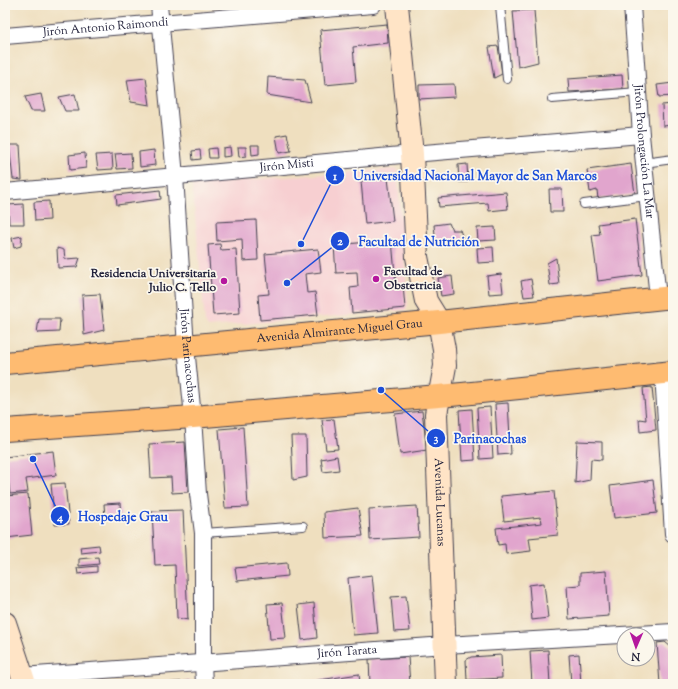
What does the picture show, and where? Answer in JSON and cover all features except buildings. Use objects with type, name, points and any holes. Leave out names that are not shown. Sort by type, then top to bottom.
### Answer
[{"type":"main road","name":"Avenida Almirante Miguel Grau","points":[[5,363],[439,322],[666,297]]},
{"type":"main road","points":[[5,430],[193,417],[439,396],[668,373]]},
{"type":"street","name":"Jirón Parinacochas","points":[[159,5],[175,176],[186,347],[193,417],[198,494],[203,533],[204,684]]},
{"type":"street","name":"Jirón Antonio Raimondi","points":[[5,36],[373,5]]},
{"type":"street","points":[[397,5],[412,154],[417,257],[426,301],[439,322]]},
{"type":"street","name":"Jirón Prolongación La Mar","points":[[632,5],[641,135],[647,196],[666,297]]},
{"type":"street","name":"Jirón Misti","points":[[5,192],[412,154],[641,135]]},
{"type":"street","name":"Avenida Lucanas","points":[[439,322],[445,366],[436,414],[446,684]]},
{"type":"street","points":[[668,373],[673,534]]},
{"type":"street","points":[[5,623],[23,680]]},
{"type":"street","name":"Jirón Tarata","points":[[23,680],[203,663],[445,645],[673,632]]},
{"type":"lane","points":[[500,5],[507,79]]},
{"type":"lane","points":[[552,99],[638,92]]},
{"type":"lane","points":[[644,163],[673,159]]},
{"type":"lane","points":[[584,204],[647,196]]},
{"type":"lane","points":[[203,533],[304,526]]},
{"type":"shaded area","points":[[397,169],[408,304],[406,310],[208,327],[205,322],[192,184]]},
{"type":"place","name":"Universidad Nacional Mayor de San Marcos","points":[[301,244]]},
{"type":"place","name":"Facultad de Obstetricia","points":[[376,279]]},
{"type":"place","name":"Residencia Universitaria Julio C. Tello","points":[[224,281]]},
{"type":"place","name":"Facultad de Nutrición","points":[[287,283]]},
{"type":"place","name":"Parinacochas","points":[[381,390]]},
{"type":"place","name":"Hospedaje Grau","points":[[33,459]]}]
